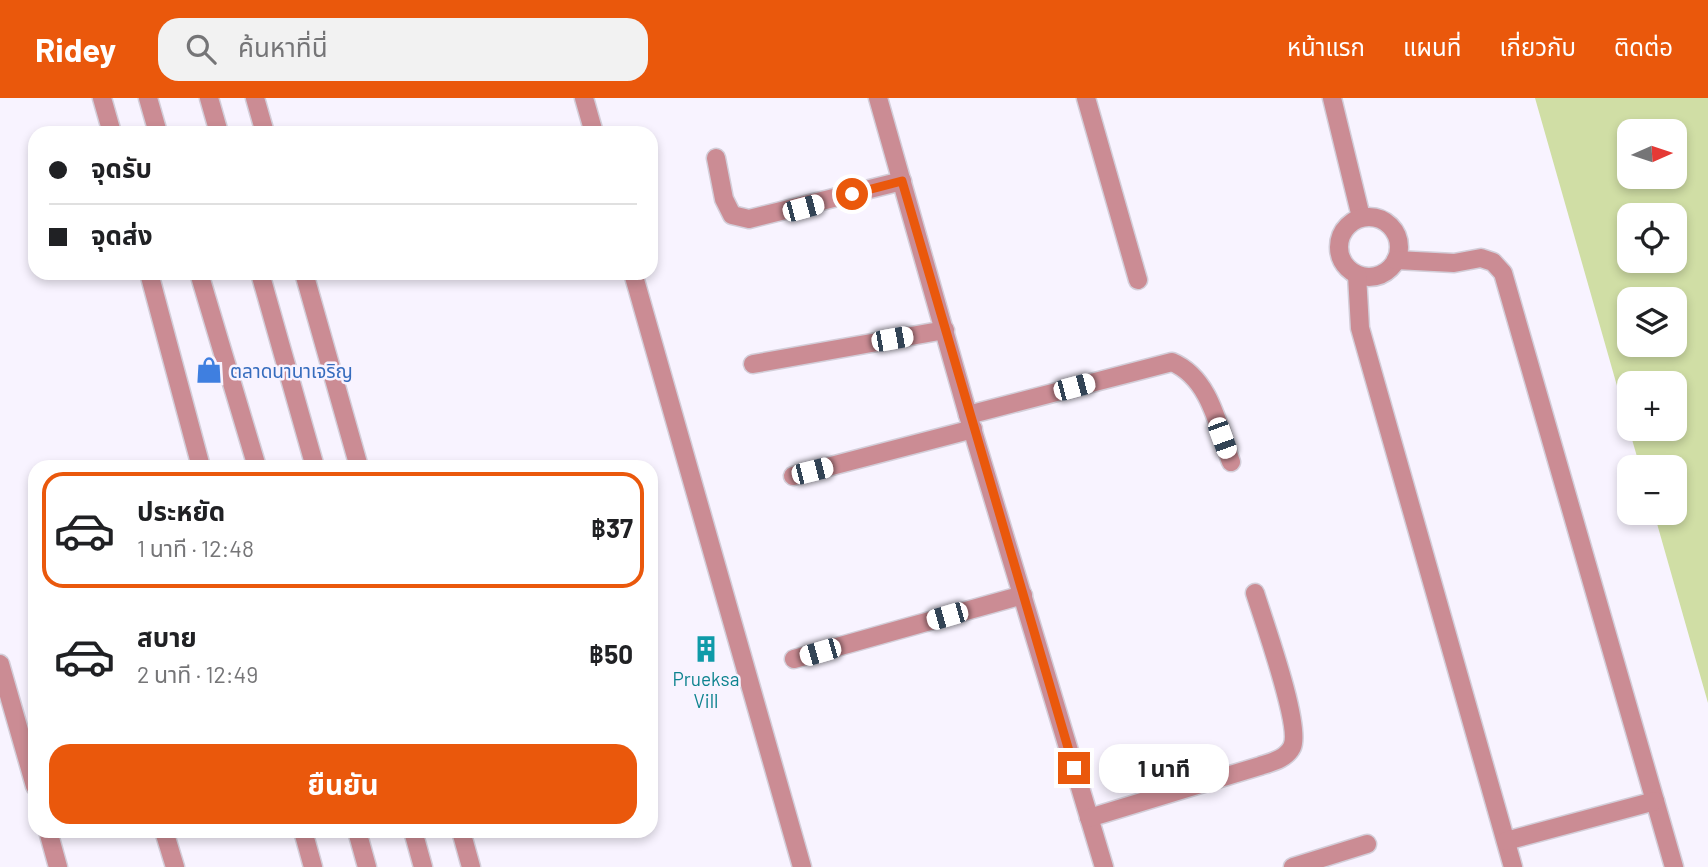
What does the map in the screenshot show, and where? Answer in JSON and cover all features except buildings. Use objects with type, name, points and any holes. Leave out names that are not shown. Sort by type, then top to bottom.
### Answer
[{"type":"street","points":[[102,98],[110,126]]},
{"type":"street","points":[[148,98],[156,126]]},
{"type":"street","points":[[209,98],[217,126]]},
{"type":"street","points":[[255,98],[263,126]]},
{"type":"street","points":[[584,98],[592,126]]},
{"type":"street","points":[[878,98],[970,422],[1104,867]]},
{"type":"street","points":[[1086,98],[1138,280]]},
{"type":"street","points":[[1332,98],[1362,217]]},
{"type":"street","points":[[716,158],[724,199],[732,215],[749,219],[902,181]]},
{"type":"street","points":[[1362,217],[1382,219],[1394,230],[1399,244],[1396,260],[1384,273],[1375,277],[1357,275],[1346,268],[1340,257],[1338,244],[1342,232],[1350,222],[1362,217]]},
{"type":"street","points":[[1396,260],[1454,263],[1481,258],[1493,262],[1503,273],[1674,867]]},
{"type":"street","points":[[1357,275],[1360,328],[1513,867]]},
{"type":"street","points":[[151,280],[199,460]]},
{"type":"street","points":[[202,280],[255,460]]},
{"type":"street","points":[[262,280],[313,460]]},
{"type":"street","points":[[306,280],[357,460]]},
{"type":"street","points":[[635,280],[802,867]]},
{"type":"street","points":[[753,364],[944,330]]},
{"type":"street","points":[[793,475],[1172,362],[1189,369],[1204,389],[1231,462]]},
{"type":"street","points":[[1089,818],[1285,757],[1293,746],[1295,730],[1255,593]]},
{"type":"street","points":[[794,659],[1023,594]]},
{"type":"street","points":[[0,664],[28,762]]},
{"type":"street","points":[[1506,841],[1655,801]]},
{"type":"street","points":[[50,838],[58,867]]},
{"type":"street","points":[[166,838],[174,867]]},
{"type":"street","points":[[305,838],[313,867]]},
{"type":"street","points":[[359,838],[367,867]]},
{"type":"street","points":[[416,838],[423,867]]},
{"type":"street","points":[[463,838],[471,867]]},
{"type":"street","points":[[1293,867],[1367,844]]},
{"type":"green space","points":[[1535,98],[1708,98],[1708,703],[1657,525],[1687,525],[1687,455],[1637,455],[1632,441],[1687,441],[1687,371],[1617,371],[1617,386]]},
{"type":"place","name":"ตลาดนานาเจริญ","points":[[209,370]]},
{"type":"place","name":"Prueksa Vill","points":[[706,649]]},
{"type":"route","points":[[852,194],[902,181],[968,415],[1074,768]]}]
